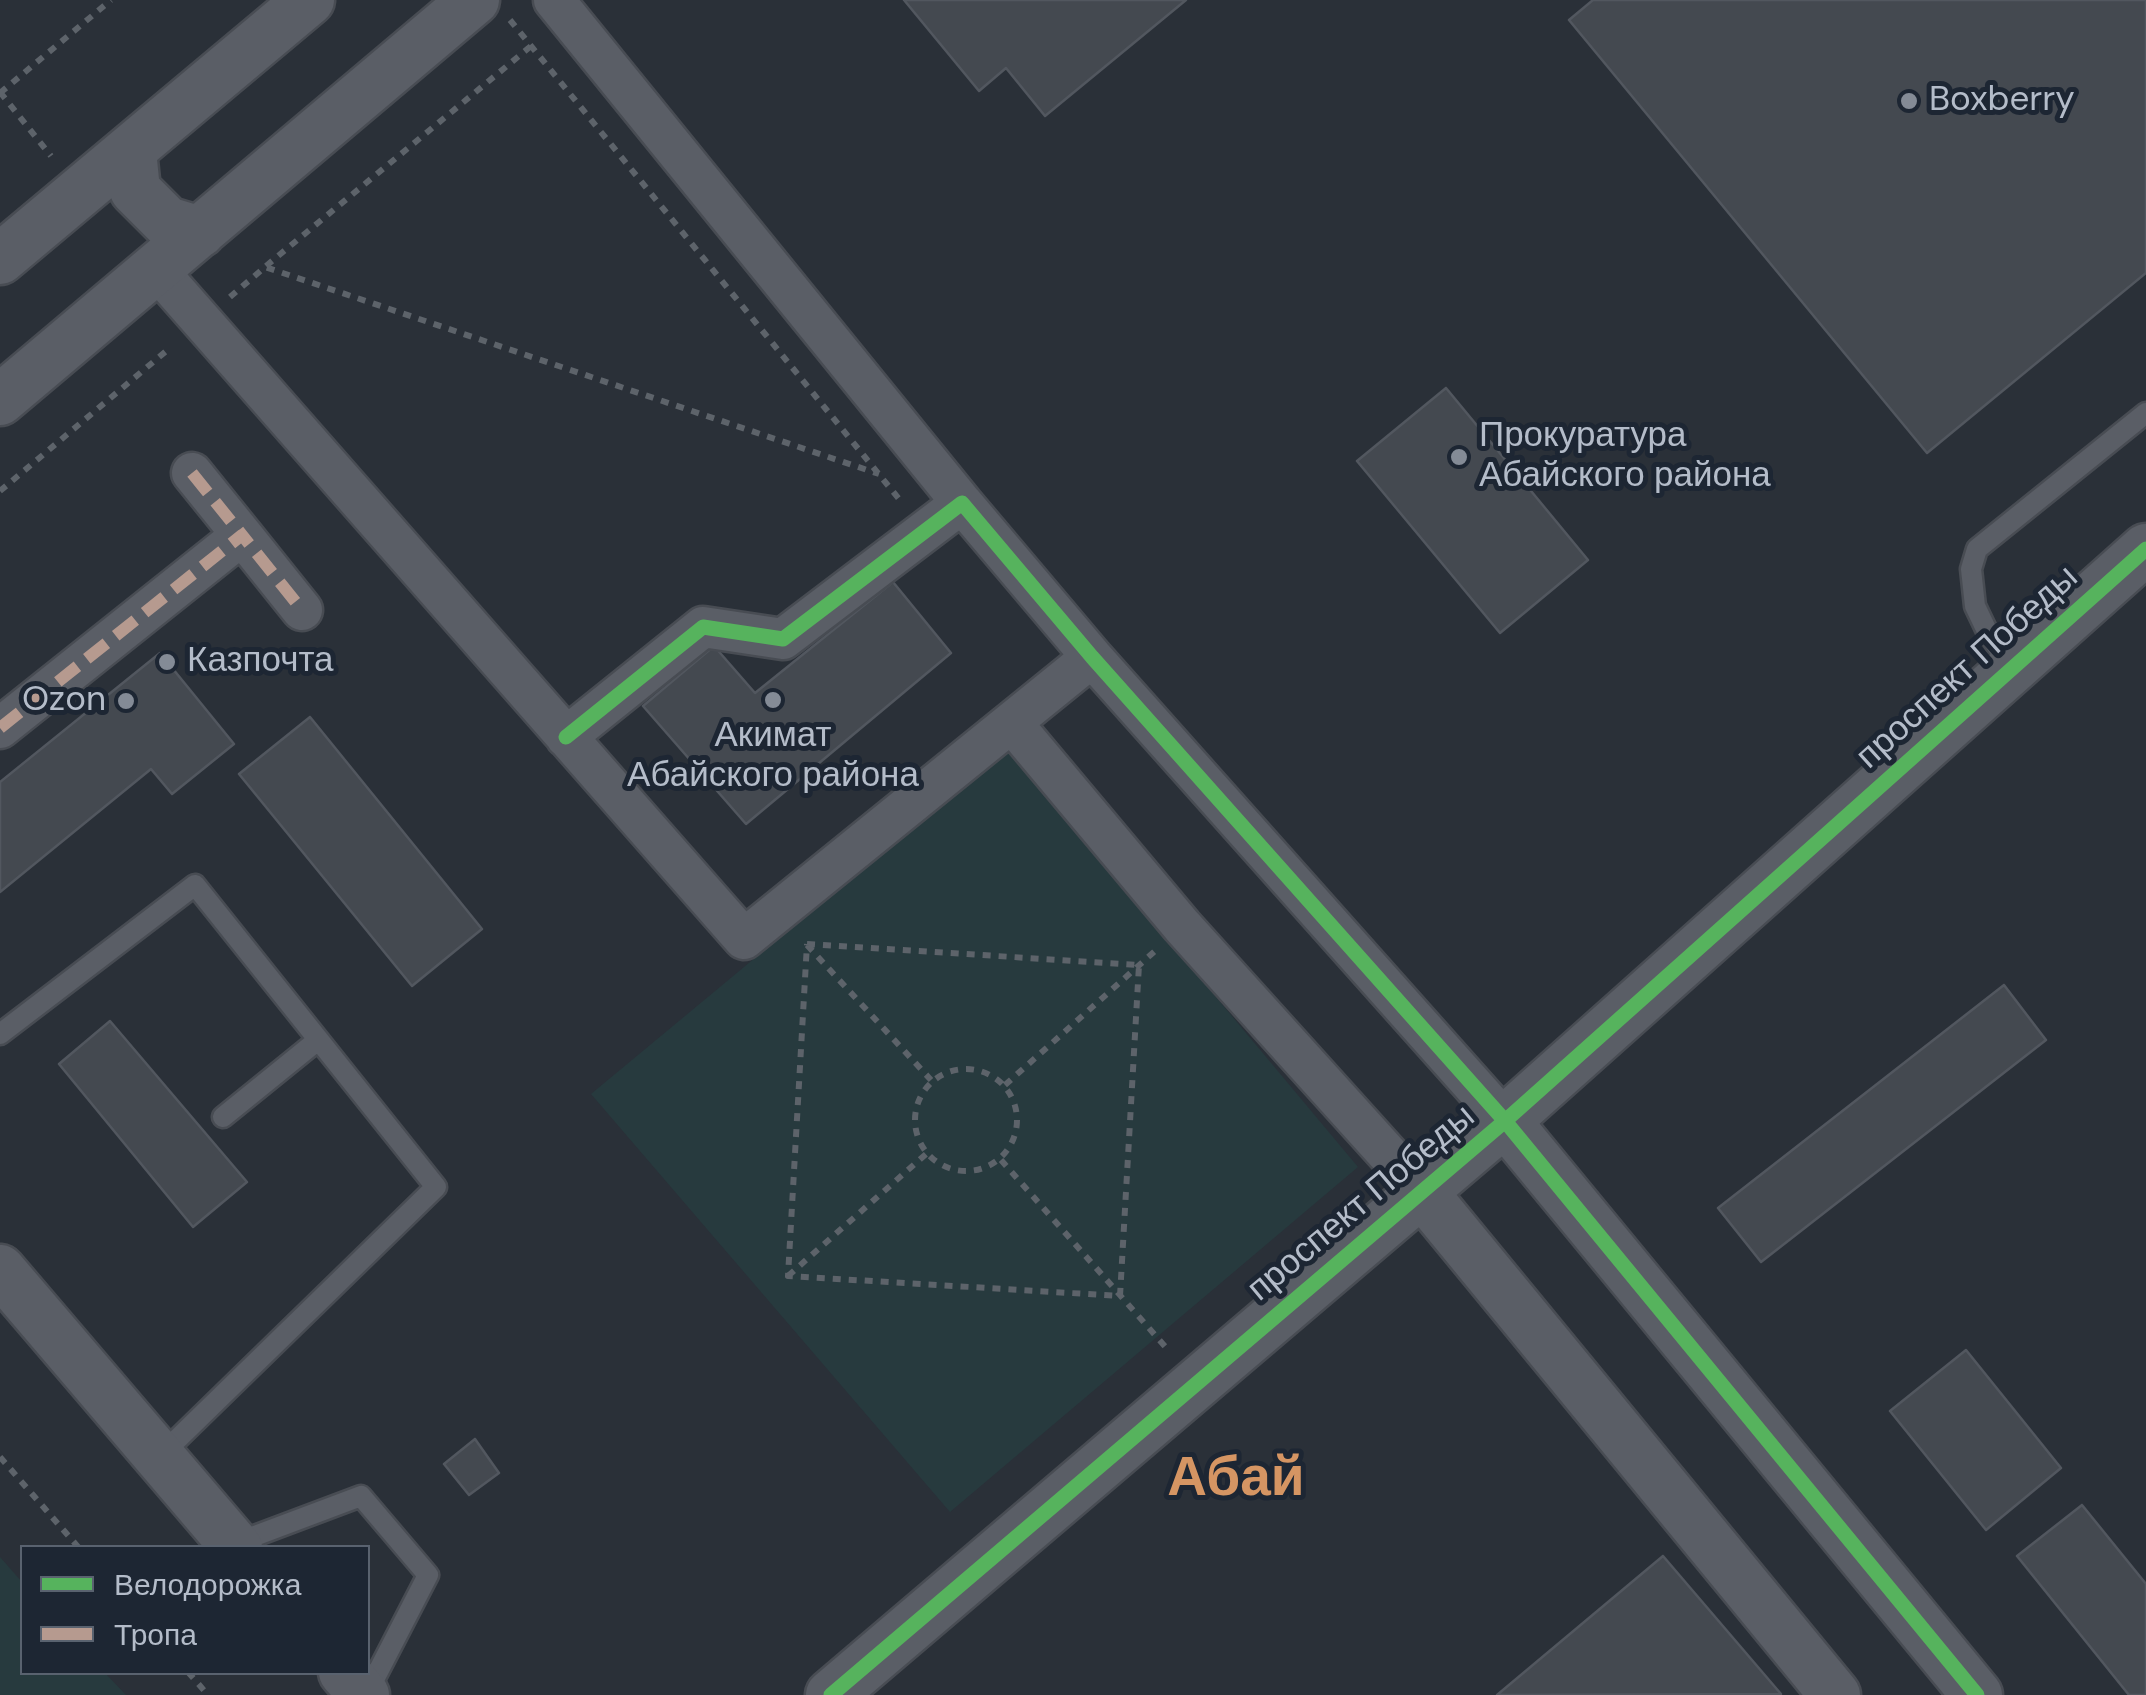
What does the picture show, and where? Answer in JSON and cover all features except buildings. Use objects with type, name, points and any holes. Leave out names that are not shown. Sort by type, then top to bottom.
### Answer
[{"type":"street","points":[[0,259],[309,0]]},
{"type":"street","points":[[554,0],[962,503],[1092,657],[1505,1121],[1977,1695]]},
{"type":"street","points":[[0,400],[200,232],[488,6]]},
{"type":"street","points":[[130,151],[135,190],[167,222],[200,232]]},
{"type":"street","points":[[156,270],[744,939],[1092,657]]},
{"type":"street","points":[[192,473],[302,610]]},
{"type":"street","points":[[566,737],[703,627],[783,640],[962,503]]},
{"type":"street","points":[[0,728],[242,535]]},
{"type":"street","name":"проспект Победы","points":[[831,1695],[1505,1121],[2146,549]]},
{"type":"street","points":[[1012,723],[1182,926],[1422,1192],[1829,1693]]},
{"type":"street","points":[[0,1270],[235,1545]]},
{"type":"street","points":[[347,1675],[365,1695]]},
{"type":"lane","points":[[2012,669],[1975,606],[1971,570],[1978,549],[2146,413]]},
{"type":"lane","points":[[0,1034],[195,885],[436,1187],[159,1456]]},
{"type":"lane","points":[[223,1117],[318,1040]]},
{"type":"lane","points":[[238,1545],[361,1496],[428,1574],[365,1695]]},
{"type":"path","points":[[80,192],[0,92],[111,0]]},
{"type":"path","points":[[488,6],[531,46],[926,531]]},
{"type":"path","points":[[0,491],[531,46]]},
{"type":"path","points":[[265,267],[878,474]]},
{"type":"path","points":[[1005,1085],[1182,926]]},
{"type":"path","points":[[807,944],[1139,965]]},
{"type":"path","points":[[807,944],[931,1080]]},
{"type":"path","points":[[788,1276],[807,944]]},
{"type":"path","points":[[1120,1296],[1139,965]]},
{"type":"path","points":[[955,1068],[982,1070],[1005,1085],[1017,1110],[1016,1137],[1001,1160],[976,1172],[949,1170],[926,1154],[914,1130],[916,1103],[931,1080],[955,1068]]},
{"type":"path","points":[[788,1276],[926,1154]]},
{"type":"path","points":[[1001,1160],[1197,1383]]},
{"type":"path","points":[[788,1276],[1120,1296]]},
{"type":"path","points":[[0,1456],[76,1545]]},
{"type":"path","points":[[191,1675],[208,1695]]},
{"type":"green space","points":[[1008,748],[1358,1167],[950,1512],[591,1094]]},
{"type":"green space","points":[[0,1557],[20,1580],[20,1675],[107,1675],[126,1695],[0,1695]]},
{"type":"marked path","points":[[192,473],[242,535]]},
{"type":"marked path","points":[[0,728],[242,535],[302,610]]},
{"type":"cycle path","points":[[566,737],[703,627],[783,639],[962,503],[1092,657],[1505,1121],[1977,1695]]},
{"type":"cycle path","points":[[831,1695],[1505,1121],[2146,549]]},
{"type":"place","name":"Boxberry","points":[[1909,101]]},
{"type":"place","name":"Прокуратура Абайского района","points":[[1459,457]]},
{"type":"place","name":"Казпочта","points":[[167,662]]},
{"type":"place","name":"Акимат Абайского района","points":[[773,700]]},
{"type":"place","name":"Ozon","points":[[126,701]]},
{"type":"district","name":"Абай","points":[[1236,1481]]}]
